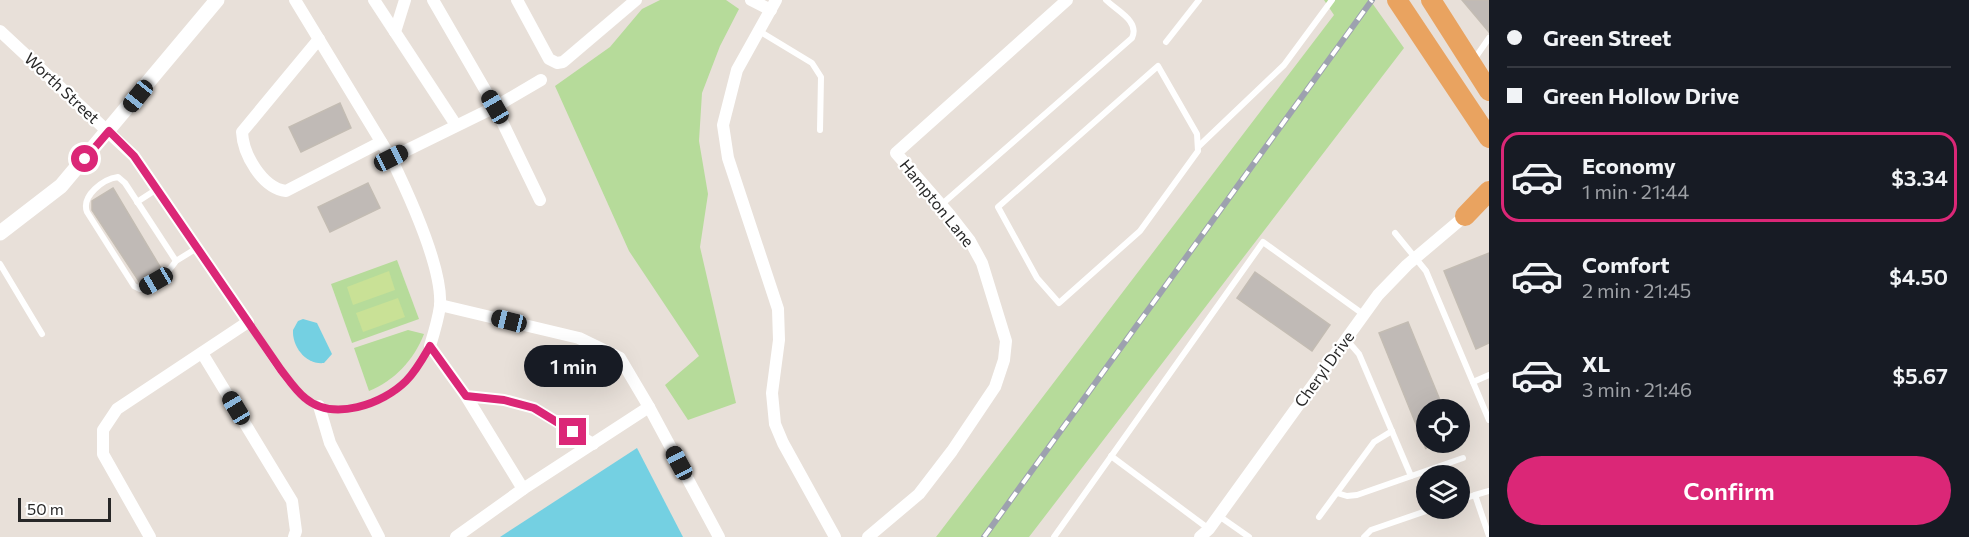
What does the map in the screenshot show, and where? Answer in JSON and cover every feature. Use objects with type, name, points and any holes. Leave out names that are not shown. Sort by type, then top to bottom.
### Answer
[{"type":"highway","points":[[1397,0],[1489,138]]},
{"type":"highway","points":[[1431,0],[1483,77]]},
{"type":"highway","points":[[1465,216],[1489,191]]},
{"type":"highway","points":[[1465,216],[1489,210]]},
{"type":"street","points":[[0,233],[61,186],[217,0]]},
{"type":"street","points":[[295,0],[391,158],[426,242],[438,280],[440,305],[430,346],[466,396],[523,489]]},
{"type":"street","points":[[374,0],[456,125]]},
{"type":"street","points":[[395,32],[405,0]]},
{"type":"street","points":[[433,0],[495,107],[540,200]]},
{"type":"street","points":[[517,0],[549,59],[557,63],[563,62],[636,0]]},
{"type":"street","points":[[751,0],[773,5],[737,70],[728,100],[723,125],[728,158],[769,276],[777,309],[778,340],[772,393],[775,424],[783,443],[835,537]]},
{"type":"street","name":"Hampton Lane","points":[[868,537],[919,494],[952,451],[995,387],[1004,360],[1006,341],[982,263],[970,241],[896,153],[1067,0]]},
{"type":"street","name":"Worth Street","points":[[0,31],[134,156],[248,322]]},
{"type":"street","points":[[319,39],[242,132],[242,141],[262,179],[278,190],[286,191],[381,142]]},
{"type":"street","points":[[391,158],[495,107],[541,80]]},
{"type":"street","name":"Cheryl Drive","points":[[1205,533],[1363,314],[1385,287],[1416,256],[1465,216]]},
{"type":"street","points":[[440,305],[579,338],[620,358],[650,407],[719,537]]},
{"type":"street","points":[[150,537],[103,454],[103,430],[117,409],[248,322]]},
{"type":"street","points":[[202,352],[292,501],[294,537]]},
{"type":"street","points":[[466,396],[504,400],[534,408],[593,444]]},
{"type":"street","points":[[319,406],[330,443],[376,535]]},
{"type":"street","points":[[456,537],[523,489],[650,407]]},
{"type":"lane","points":[[941,205],[1132,38],[1135,30],[1133,23],[1106,0]]},
{"type":"lane","points":[[1166,42],[1199,0]]},
{"type":"lane","points":[[1199,146],[1197,134],[1158,66],[998,207],[1037,278],[1059,303],[1140,231],[1192,162],[1199,146],[1289,60],[1332,0]]},
{"type":"lane","points":[[759,31],[812,63],[821,77],[820,130]]},
{"type":"lane","points":[[1483,77],[1489,38]]},
{"type":"lane","points":[[176,261],[125,183],[118,177],[110,178],[88,196],[85,205],[134,286],[140,289],[168,274],[176,261],[198,248]]},
{"type":"lane","points":[[136,202],[157,189]]},
{"type":"lane","points":[[1395,233],[1426,271],[1489,420]]},
{"type":"lane","points":[[1054,537],[1263,242],[1363,314]]},
{"type":"lane","points":[[0,264],[42,334]]},
{"type":"lane","points":[[248,322],[281,370],[305,399],[319,406],[336,409],[361,406],[390,395],[407,380],[430,346]]},
{"type":"lane","points":[[1345,339],[1359,354],[1411,476]]},
{"type":"lane","points":[[1473,382],[1489,375]]},
{"type":"lane","points":[[1319,517],[1374,442],[1392,431]]},
{"type":"lane","points":[[1111,456],[1205,533]]},
{"type":"lane","points":[[1337,493],[1347,496],[1357,495],[1463,458]]},
{"type":"lane","points":[[1470,497],[1489,491]]},
{"type":"lane","points":[[1475,495],[1489,536]]},
{"type":"lane","points":[[1364,537],[1376,528],[1416,514]]},
{"type":"lane","points":[[1219,516],[1249,537]]},
{"type":"lane","points":[[1376,528],[1379,537]]},
{"type":"green space","points":[[660,0],[726,0],[739,9],[720,46],[702,93],[699,141],[708,194],[700,247],[736,403],[688,420],[665,385],[699,356],[629,251],[555,86],[610,47],[642,9]]},
{"type":"green space","points":[[1324,0],[1370,0],[1404,48],[1029,537],[936,537],[1334,15]]},
{"type":"green space","points":[[397,260],[419,319],[352,343],[331,284]]},
{"type":"green space","points":[[389,271],[395,290],[353,305],[347,287]]},
{"type":"green space","points":[[398,298],[405,317],[363,332],[356,313]]},
{"type":"green space","points":[[408,330],[424,334],[415,352],[387,382],[369,391],[354,348]]},
{"type":"water","points":[[303,319],[317,323],[332,354],[324,363],[317,363],[306,358],[295,343],[293,330],[298,321]]},
{"type":"water","points":[[637,448],[683,537],[500,537]]},
{"type":"building","points":[[1462,0],[1489,0],[1489,32]]},
{"type":"building","points":[[340,103],[351,128],[301,152],[289,127]]},
{"type":"building","points":[[368,183],[380,208],[330,232],[318,207]]},
{"type":"building","points":[[113,188],[162,270],[140,283],[92,210],[92,201]]},
{"type":"building","points":[[1489,253],[1489,343],[1476,349],[1444,271]]},
{"type":"building","points":[[1255,272],[1330,325],[1312,351],[1237,298]]},
{"type":"building","points":[[1408,322],[1440,399],[1416,399],[1416,424],[1379,333]]},
{"type":"railway","points":[[984,537],[1372,0]]},
{"type":"route","points":[[85,159],[109,131],[134,156],[281,370],[305,399],[321,407],[336,409],[376,402],[390,395],[407,380],[430,346],[466,396],[504,400],[534,408],[573,432]]}]
